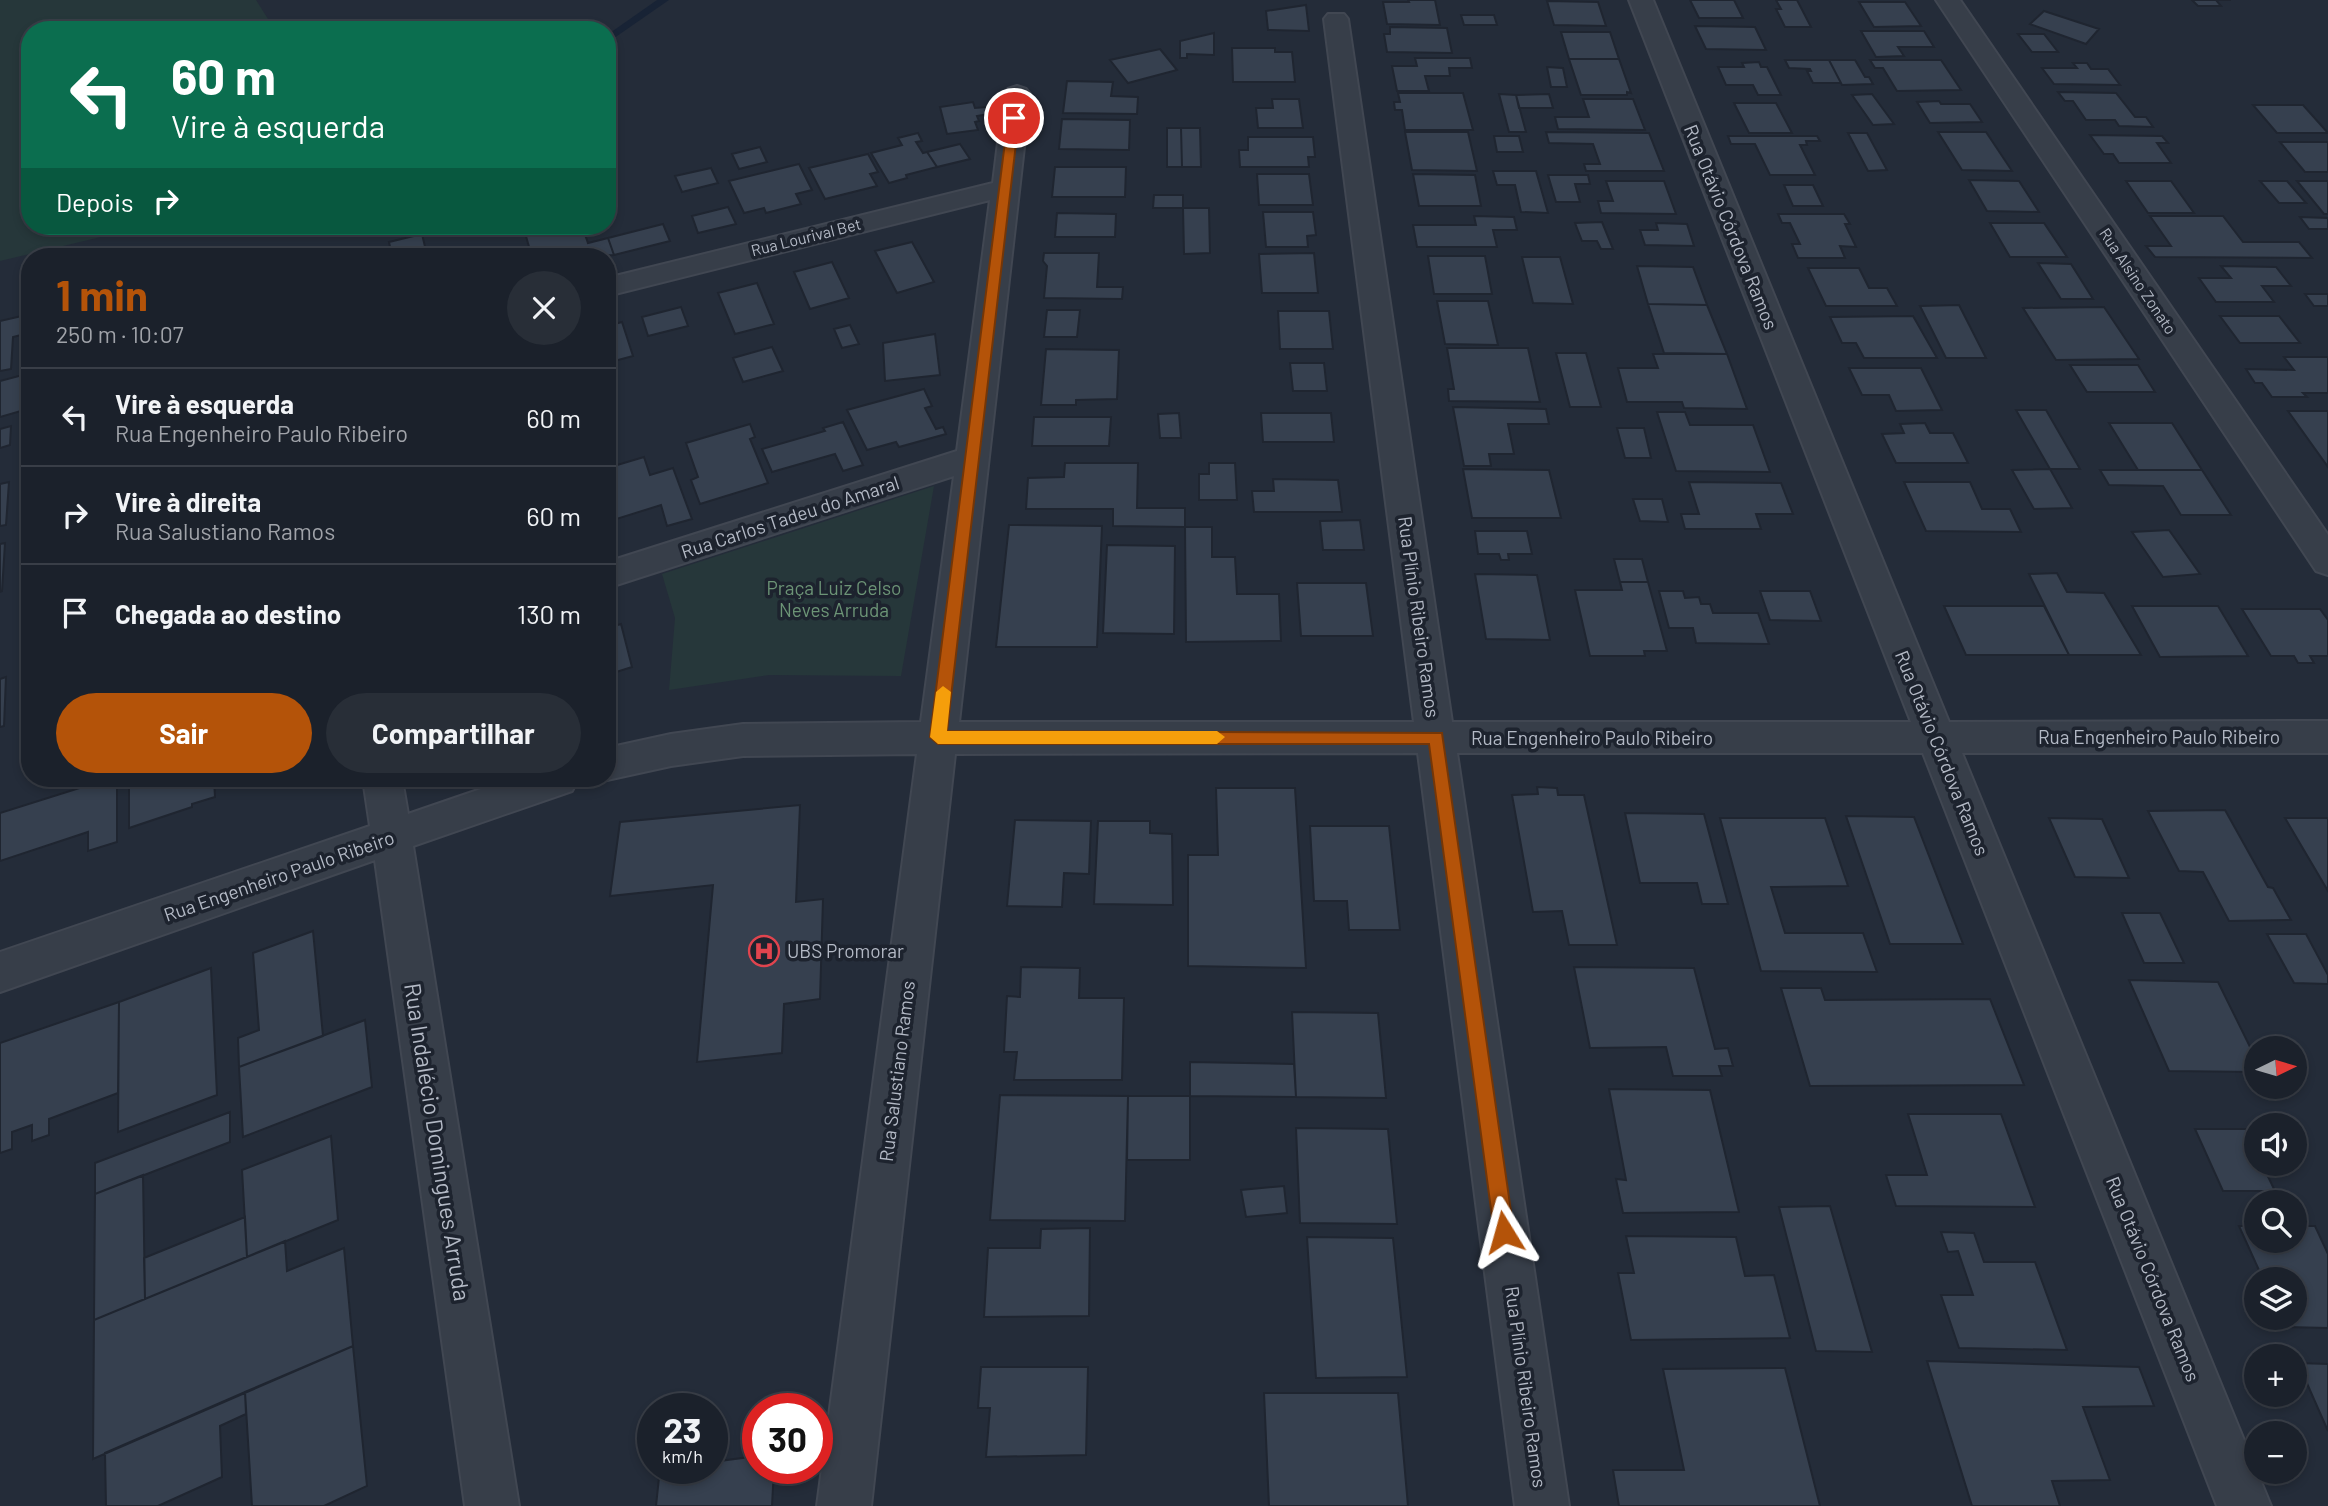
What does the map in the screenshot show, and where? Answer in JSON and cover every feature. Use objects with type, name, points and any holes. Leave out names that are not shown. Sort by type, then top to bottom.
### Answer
[{"type":"street","name":"Rua Otávio Córdova Ramos","points":[[1641,0],[2244,1506]]},
{"type":"street","name":"Rua Alsino Zonato","points":[[1948,0],[2328,562]]},
{"type":"street","name":"Rua Plínio Ribeiro Ramos","points":[[1336,19],[1542,1506]]},
{"type":"street","name":"Rua Salustiano Ramos","points":[[844,1506],[1017,94]]},
{"type":"street","name":"Rua Lourival Bet","points":[[616,285],[1005,188]]},
{"type":"street","name":"Rua Carlos Tadeu do Amaral","points":[[616,572],[972,458]]},
{"type":"street","name":"Rua Engenheiro Paulo Ribeiro","points":[[616,762],[671,750],[743,740],[938,737],[2328,737]]},
{"type":"street","name":"Rua Indalécio Domingues Arruda","points":[[384,787],[492,1506]]},
{"type":"street","name":"Rua Engenheiro Paulo Ribeiro","points":[[0,972],[535,787]]},
{"type":"green space","points":[[0,0],[256,0],[269,21],[21,21],[21,235],[109,235],[55,248],[21,248],[21,256],[0,261]]},
{"type":"green space","name":"Praça Luiz Celso Neves Arruda","points":[[934,486],[901,676],[769,675],[669,690],[675,618],[662,574]]},
{"type":"building","points":[[1408,0],[1435,0],[1440,25],[1387,24],[1383,2],[1409,2]]},
{"type":"building","points":[[1690,0],[1734,0],[1743,18],[1699,18]]},
{"type":"building","points":[[1776,0],[1797,0],[1811,27],[1785,27],[1776,9],[1781,9]]},
{"type":"building","points":[[2192,0],[2216,0],[2221,6],[2198,6]]},
{"type":"building","points":[[1547,1],[1598,2],[1606,26],[1554,25]]},
{"type":"building","points":[[1859,2],[1905,2],[1921,26],[1874,27]]},
{"type":"building","points":[[1306,5],[1309,31],[1268,30],[1266,11]]},
{"type":"building","points":[[2044,11],[2099,29],[2086,44],[2030,24]]},
{"type":"building","points":[[1461,15],[1494,15],[1497,25],[1464,25]]},
{"type":"building","points":[[1695,26],[1755,27],[1766,50],[1706,49]]},
{"type":"building","points":[[1390,27],[1447,28],[1452,53],[1387,52],[1384,34],[1390,34]]},
{"type":"building","points":[[1861,31],[1924,31],[1934,47],[1898,47],[1904,56],[1876,57]]},
{"type":"building","points":[[1561,32],[1610,32],[1619,59],[1569,59]]},
{"type":"building","points":[[1214,33],[1214,55],[1187,54],[1187,58],[1180,58],[1180,41]]},
{"type":"building","points":[[2018,34],[2044,34],[2058,52],[2032,52]]},
{"type":"building","points":[[1232,48],[1275,48],[1275,52],[1292,52],[1295,82],[1233,82]]},
{"type":"building","points":[[1160,49],[1177,70],[1128,83],[1110,60]]},
{"type":"building","points":[[1415,58],[1470,58],[1472,68],[1449,68],[1450,76],[1425,76],[1429,91],[1397,91],[1392,66],[1417,66]]},
{"type":"building","points":[[1569,59],[1619,59],[1631,93],[1581,95]]},
{"type":"building","points":[[1785,60],[1829,60],[1841,83],[1813,83],[1807,71],[1811,71],[1810,69],[1789,68]]},
{"type":"building","points":[[1829,60],[1855,60],[1865,77],[1869,77],[1873,84],[1842,85]]},
{"type":"building","points":[[1870,60],[1941,60],[1961,90],[1897,91],[1883,68],[1875,68]]},
{"type":"building","points":[[1759,62],[1761,67],[1767,67],[1781,95],[1758,95],[1753,85],[1726,85],[1718,67],[1744,67],[1742,63]]},
{"type":"building","points":[[2073,63],[2087,63],[2091,69],[2108,69],[2120,85],[2054,84],[2042,68],[2077,68]]},
{"type":"building","points":[[1547,67],[1563,68],[1567,87],[1551,87]]},
{"type":"building","points":[[1067,81],[1113,82],[1111,96],[1138,97],[1137,114],[1063,113]]},
{"type":"building","points":[[2058,92],[2116,93],[2135,117],[2146,117],[2153,127],[2119,126],[2115,120],[2086,120],[2073,101],[2065,101]]},
{"type":"building","points":[[1398,93],[1463,93],[1473,130],[1405,130],[1402,110],[1395,110],[1394,102],[1400,102]]},
{"type":"building","points":[[1499,94],[1516,95],[1526,132],[1509,132]]},
{"type":"building","points":[[1549,94],[1553,108],[1519,108],[1516,95]]},
{"type":"building","points":[[1872,94],[1894,124],[1873,125],[1852,95]]},
{"type":"building","points":[[1272,99],[1299,99],[1303,128],[1258,128],[1256,108],[1273,108]]},
{"type":"building","points":[[1583,99],[1633,99],[1645,130],[1558,129],[1555,117],[1589,117]]},
{"type":"building","points":[[1939,101],[1941,104],[1970,104],[1982,122],[1930,123],[1917,102]]},
{"type":"building","points":[[973,102],[975,108],[987,107],[989,114],[977,116],[979,121],[975,122],[978,130],[947,134],[940,107]]},
{"type":"building","points":[[1734,103],[1776,103],[1792,133],[1749,133]]},
{"type":"building","points":[[2253,105],[2303,105],[2328,133],[2277,133]]},
{"type":"building","points":[[1062,119],[1130,120],[1129,150],[1059,149]]},
{"type":"building","points":[[1167,128],[1181,128],[1182,167],[1167,167]]},
{"type":"building","points":[[1181,128],[1200,128],[1201,167],[1182,167]]},
{"type":"building","points":[[1405,132],[1468,132],[1477,171],[1412,170]]},
{"type":"building","points":[[1546,132],[1649,133],[1664,171],[1586,171],[1584,164],[1600,164],[1593,144],[1549,143]]},
{"type":"building","points":[[1938,132],[1986,132],[2012,171],[1962,170]]},
{"type":"building","points":[[918,133],[922,141],[916,142],[937,167],[906,175],[907,178],[889,183],[871,153],[902,145],[898,138]]},
{"type":"building","points":[[1848,133],[1867,133],[1887,170],[1868,171]]},
{"type":"building","points":[[2090,135],[2162,136],[2168,143],[2157,143],[2171,163],[2119,163],[2113,154],[2104,154]]},
{"type":"building","points":[[1494,136],[1519,136],[1523,152],[1497,152]]},
{"type":"building","points":[[1728,136],[1817,136],[1820,141],[1806,141],[1807,145],[1800,145],[1815,175],[1770,175],[1755,144],[1731,144]]},
{"type":"building","points":[[1248,137],[1313,137],[1315,157],[1308,157],[1309,167],[1240,167],[1239,150],[1248,150]]},
{"type":"building","points":[[2280,142],[2328,142],[2328,172],[2305,172]]},
{"type":"building","points":[[960,144],[970,159],[937,167],[927,152]]},
{"type":"building","points":[[760,147],[767,162],[739,169],[732,154]]},
{"type":"building","points":[[868,154],[878,172],[870,174],[877,186],[825,199],[809,168]]},
{"type":"building","points":[[799,164],[812,190],[796,194],[801,204],[766,213],[764,208],[744,213],[729,181]]},
{"type":"building","points":[[1055,167],[1126,167],[1125,197],[1052,197]]},
{"type":"building","points":[[711,168],[718,183],[682,192],[675,176]]},
{"type":"building","points":[[1493,171],[1536,171],[1548,213],[1521,212],[1515,185],[1497,185]]},
{"type":"building","points":[[1257,174],[1309,174],[1313,205],[1259,205]]},
{"type":"building","points":[[1413,174],[1475,175],[1481,206],[1419,206]]},
{"type":"building","points":[[1548,175],[1588,175],[1590,184],[1575,184],[1580,202],[1556,202]]},
{"type":"building","points":[[1969,180],[2019,181],[2039,212],[1987,211]]},
{"type":"building","points":[[1606,181],[1664,181],[1676,214],[1601,213],[1598,201],[1613,201]]},
{"type":"building","points":[[2126,181],[2171,181],[2194,213],[2148,213]]},
{"type":"building","points":[[2260,181],[2287,181],[2306,203],[2279,203]]},
{"type":"building","points":[[2297,181],[2328,181],[2328,214],[2324,214]]},
{"type":"building","points":[[1784,185],[1813,185],[1823,206],[1793,206]]},
{"type":"building","points":[[1154,195],[1183,195],[1183,208],[1153,208]]},
{"type":"building","points":[[728,207],[736,224],[698,233],[692,216]]},
{"type":"building","points":[[1183,208],[1209,208],[1210,253],[1184,254]]},
{"type":"building","points":[[1263,212],[1313,212],[1316,235],[1307,236],[1308,247],[1266,247]]},
{"type":"building","points":[[1057,213],[1116,214],[1115,237],[1055,237]]},
{"type":"building","points":[[1778,214],[1844,214],[1850,224],[1845,224],[1856,247],[1840,246],[1845,258],[1798,258],[1792,244],[1800,244],[1790,223],[1782,223]]},
{"type":"building","points":[[1474,216],[1514,217],[1517,230],[1493,230],[1497,247],[1417,247],[1413,225],[1476,225]]},
{"type":"building","points":[[2150,216],[2223,216],[2243,242],[2299,242],[2312,258],[2155,257],[2146,246],[2171,246]]},
{"type":"building","points":[[2300,217],[2328,218],[2328,229],[2309,229]]},
{"type":"building","points":[[1602,222],[1613,249],[1601,249],[1597,241],[1582,241],[1575,223]]},
{"type":"building","points":[[1656,223],[1687,224],[1694,246],[1645,245],[1640,230],[1658,230]]},
{"type":"building","points":[[1990,223],[2044,223],[2067,257],[2010,257]]},
{"type":"building","points":[[663,224],[670,241],[616,254],[616,248],[612,248],[608,238]]},
{"type":"building","points":[[422,235],[425,248],[390,248],[389,242]]},
{"type":"building","points":[[526,235],[585,235],[588,243],[608,238],[612,248],[529,248]]},
{"type":"building","points":[[912,242],[934,282],[897,293],[875,251]]},
{"type":"building","points":[[1044,253],[1099,253],[1097,287],[1123,287],[1122,299],[1044,298],[1047,266],[1043,261]]},
{"type":"building","points":[[1314,253],[1318,293],[1262,293],[1259,254]]},
{"type":"building","points":[[1428,256],[1485,256],[1492,294],[1434,294]]},
{"type":"building","points":[[1522,257],[1560,257],[1573,304],[1533,303]]},
{"type":"building","points":[[832,262],[849,298],[810,309],[794,272]]},
{"type":"building","points":[[2038,263],[2071,264],[2093,299],[2061,299]]},
{"type":"building","points":[[1637,266],[1693,267],[1707,305],[1648,304]]},
{"type":"building","points":[[2221,266],[2276,267],[2291,286],[2262,286],[2274,302],[2216,302],[2199,278],[2231,278]]},
{"type":"building","points":[[1808,268],[1859,268],[1869,288],[1887,288],[1897,306],[1826,306]]},
{"type":"building","points":[[757,283],[774,324],[735,334],[718,293]]},
{"type":"building","points":[[2305,294],[2328,294],[2328,306],[2314,306]]},
{"type":"building","points":[[1437,301],[1488,301],[1498,345],[1445,344]]},
{"type":"building","points":[[1648,304],[1707,305],[1727,354],[1664,353]]},
{"type":"building","points":[[1959,305],[1986,358],[1946,358],[1920,306]]},
{"type":"building","points":[[681,307],[688,326],[648,336],[642,317]]},
{"type":"building","points":[[2104,307],[2139,359],[2056,360],[2023,308]]},
{"type":"building","points":[[1047,310],[1080,310],[1077,337],[1044,337]]},
{"type":"building","points":[[1278,311],[1329,311],[1333,349],[1280,349]]},
{"type":"building","points":[[21,316],[21,335],[13,337],[11,369],[0,371],[0,321]]},
{"type":"building","points":[[1913,316],[1937,358],[1864,358],[1856,343],[1842,343],[1830,317]]},
{"type":"building","points":[[2220,316],[2279,316],[2300,343],[2240,343]]},
{"type":"building","points":[[622,322],[633,356],[616,361],[616,324]]},
{"type":"building","points":[[850,325],[859,344],[842,348],[834,329]]},
{"type":"building","points":[[935,334],[940,375],[885,381],[883,343]]},
{"type":"building","points":[[772,347],[783,371],[743,382],[733,358]]},
{"type":"building","points":[[1447,348],[1528,348],[1540,402],[1449,401],[1448,389],[1454,389]]},
{"type":"building","points":[[1046,349],[1119,350],[1117,399],[1076,400],[1076,405],[1041,405]]},
{"type":"building","points":[[1556,353],[1586,353],[1601,407],[1570,407]]},
{"type":"building","points":[[1653,354],[1727,354],[1747,409],[1684,408],[1682,402],[1627,402],[1618,368],[1658,368]]},
{"type":"building","points":[[2284,357],[2328,357],[2328,393],[2303,393],[2307,397],[2272,397],[2262,383],[2255,383],[2246,369],[2294,370]]},
{"type":"building","points":[[1290,363],[1324,363],[1327,391],[1293,391]]},
{"type":"building","points":[[2070,365],[2138,365],[2155,392],[2087,392]]},
{"type":"building","points":[[1849,368],[1921,368],[1942,410],[1896,411],[1889,395],[1862,395]]},
{"type":"building","points":[[21,375],[21,411],[0,417],[0,381]]},
{"type":"building","points":[[924,389],[932,406],[925,408],[936,429],[943,427],[946,434],[899,447],[896,442],[867,450],[847,410]]},
{"type":"building","points":[[1453,407],[1546,409],[1549,424],[1508,424],[1514,454],[1489,454],[1491,466],[1464,466]]},
{"type":"building","points":[[2016,410],[2046,410],[2080,469],[2050,469]]},
{"type":"building","points":[[2288,411],[2328,411],[2328,467]]},
{"type":"building","points":[[1657,412],[1685,412],[1690,425],[1753,425],[1770,472],[1676,471]]},
{"type":"building","points":[[1179,413],[1181,438],[1160,438],[1158,414]]},
{"type":"building","points":[[1261,413],[1331,413],[1334,442],[1263,442]]},
{"type":"building","points":[[1034,417],[1111,417],[1109,446],[1032,446]]},
{"type":"building","points":[[843,422],[863,465],[843,471],[835,454],[772,472],[762,449],[825,431],[823,428]]},
{"type":"building","points":[[1925,423],[1930,433],[1953,433],[1968,463],[1896,463],[1882,434],[1904,433],[1900,424]]},
{"type":"building","points":[[2109,423],[2172,423],[2202,470],[2138,470]]},
{"type":"building","points":[[750,424],[755,437],[750,439],[768,483],[700,504],[691,480],[698,477],[686,443]]},
{"type":"building","points":[[11,426],[10,445],[0,448],[0,429]]},
{"type":"building","points":[[1617,428],[1644,428],[1651,458],[1625,458]]},
{"type":"building","points":[[644,457],[650,475],[673,468],[692,519],[667,526],[661,505],[616,519],[616,465]]},
{"type":"building","points":[[1065,463],[1138,463],[1137,508],[1185,508],[1185,527],[1113,526],[1113,509],[1026,509],[1028,478],[1064,477]]},
{"type":"building","points":[[1209,463],[1235,463],[1237,500],[1199,500],[1199,474],[1209,474]]},
{"type":"building","points":[[1463,469],[1549,470],[1561,518],[1472,518]]},
{"type":"building","points":[[2050,469],[2072,508],[2034,509],[2012,470]]},
{"type":"building","points":[[2100,470],[2202,470],[2231,515],[2181,515],[2163,486],[2109,485]]},
{"type":"building","points":[[1273,479],[1338,480],[1342,512],[1254,512],[1252,491],[1274,491]]},
{"type":"building","points":[[9,482],[6,525],[0,526],[0,484]]},
{"type":"building","points":[[1689,482],[1781,483],[1793,514],[1756,514],[1761,529],[1685,529],[1681,514],[1699,514]]},
{"type":"building","points":[[1904,482],[1970,482],[1982,509],[2010,509],[2021,532],[1926,531]]},
{"type":"building","points":[[1633,499],[1662,499],[1668,522],[1640,521]]},
{"type":"building","points":[[1360,520],[1364,550],[1323,550],[1320,521]]},
{"type":"building","points":[[1009,525],[1102,526],[1097,647],[996,647]]},
{"type":"building","points":[[1185,527],[1212,527],[1212,557],[1235,557],[1237,594],[1279,594],[1281,641],[1186,642]]},
{"type":"building","points":[[2169,530],[2200,574],[2163,577],[2132,532]]},
{"type":"building","points":[[1475,531],[1527,531],[1532,554],[1508,554],[1509,560],[1501,560],[1499,554],[1478,554]]},
{"type":"building","points":[[5,543],[2,591],[0,592],[0,544]]},
{"type":"building","points":[[1107,545],[1175,546],[1174,634],[1103,633]]},
{"type":"building","points":[[1614,559],[1642,559],[1648,582],[1620,582]]},
{"type":"building","points":[[2057,573],[2067,592],[2104,593],[2141,655],[2069,655],[2029,574]]},
{"type":"building","points":[[1475,574],[1537,575],[1550,640],[1486,639]]},
{"type":"building","points":[[1620,582],[1648,582],[1667,651],[1644,651],[1645,656],[1590,656],[1575,590],[1622,590]]},
{"type":"building","points":[[1297,583],[1366,583],[1373,636],[1301,636]]},
{"type":"building","points":[[1659,591],[1683,591],[1685,598],[1699,597],[1701,604],[1710,604],[1713,613],[1758,613],[1769,644],[1696,643],[1693,628],[1669,628]]},
{"type":"building","points":[[1760,591],[1810,591],[1821,621],[1770,620]]},
{"type":"building","points":[[1944,606],[2044,606],[2069,655],[1966,655]]},
{"type":"building","points":[[2132,606],[2218,606],[2248,656],[2160,657]]},
{"type":"building","points":[[2242,609],[2320,609],[2328,620],[2328,656],[2310,656],[2314,663],[2298,663],[2294,656],[2271,656]]},
{"type":"building","points":[[621,624],[632,667],[616,672],[616,625]]},
{"type":"building","points":[[6,677],[4,726],[0,727],[0,679]]},
{"type":"building","points":[[83,787],[117,787],[117,842],[88,851],[88,832],[0,861],[0,813]]},
{"type":"building","points":[[129,787],[214,787],[215,797],[129,828]]},
{"type":"building","points":[[1537,787],[1557,788],[1558,795],[1584,795],[1617,945],[1569,945],[1562,911],[1533,912],[1512,795],[1538,794]]},
{"type":"building","points":[[1216,788],[1295,788],[1306,968],[1188,966],[1188,855],[1218,855]]},
{"type":"building","name":"UBS Promorar","points":[[800,805],[796,902],[823,899],[820,999],[784,1004],[782,1053],[697,1062],[713,885],[610,896],[620,822]]},
{"type":"building","points":[[2225,810],[2268,887],[2273,888],[2291,920],[2229,921],[2203,872],[2179,871],[2148,811]]},
{"type":"building","points":[[1625,813],[1704,814],[1728,904],[1702,904],[1697,883],[1640,883]]},
{"type":"building","points":[[1846,816],[1914,817],[1963,944],[1890,944]]},
{"type":"building","points":[[1720,818],[1825,818],[1848,886],[1771,887],[1785,933],[1863,933],[1877,972],[1761,971]]},
{"type":"building","points":[[2049,818],[2102,819],[2129,878],[2075,877]]},
{"type":"building","points":[[2285,818],[2328,818],[2328,891]]},
{"type":"building","points":[[1015,820],[1091,821],[1089,874],[1064,873],[1062,907],[1007,906]]},
{"type":"building","points":[[1098,821],[1150,821],[1150,833],[1172,834],[1173,905],[1094,904]]},
{"type":"building","points":[[1310,826],[1389,826],[1400,930],[1349,930],[1347,901],[1314,901]]},
{"type":"building","points":[[2122,913],[2160,913],[2184,963],[2144,963]]},
{"type":"building","points":[[313,931],[323,1036],[239,1067],[238,1038],[259,1030],[253,953]]},
{"type":"building","points":[[2267,934],[2306,934],[2328,975],[2328,984],[2294,983]]},
{"type":"building","points":[[1021,967],[1080,968],[1079,998],[1124,998],[1122,1080],[1014,1080],[1017,1052],[1004,1052],[1007,996],[1020,997]]},
{"type":"building","points":[[1574,967],[1694,968],[1715,1049],[1728,1048],[1733,1066],[1719,1066],[1722,1076],[1673,1076],[1666,1047],[1590,1048]]},
{"type":"building","points":[[211,968],[217,1095],[118,1132],[119,1002]]},
{"type":"building","points":[[2129,980],[2218,982],[2245,1036],[2244,1072],[2169,1071]]},
{"type":"building","points":[[1781,988],[1821,988],[1825,1000],[1990,999],[2024,1085],[1810,1086]]},
{"type":"building","points":[[119,1002],[118,1093],[49,1119],[49,1135],[32,1141],[32,1125],[12,1132],[12,1149],[0,1153],[0,1043]]},
{"type":"building","points":[[1292,1012],[1378,1013],[1386,1098],[1296,1097]]},
{"type":"building","points":[[365,1020],[372,1087],[243,1137],[239,1067]]},
{"type":"building","points":[[1190,1062],[1294,1064],[1296,1097],[1190,1096]]},
{"type":"building","points":[[1609,1089],[1710,1090],[1739,1212],[1623,1213],[1616,1179],[1626,1180]]},
{"type":"building","points":[[1000,1095],[1128,1096],[1125,1221],[990,1220]]},
{"type":"building","points":[[1128,1096],[1190,1096],[1190,1160],[1127,1160]]},
{"type":"building","points":[[230,1112],[230,1142],[95,1194],[95,1163]]},
{"type":"building","points":[[1908,1114],[2001,1114],[2035,1207],[1896,1206],[1886,1175],[1927,1175]]},
{"type":"building","points":[[1296,1128],[1388,1129],[1397,1224],[1300,1223]]},
{"type":"building","points":[[2195,1129],[2244,1129],[2244,1176],[2268,1176],[2275,1190],[2223,1191]]},
{"type":"building","points":[[331,1136],[338,1220],[247,1257],[242,1170]]},
{"type":"building","points":[[143,1175],[145,1299],[94,1320],[95,1194]]},
{"type":"building","points":[[1284,1186],[1287,1213],[1246,1217],[1241,1190]]},
{"type":"building","points":[[1830,1206],[1872,1352],[1816,1351],[1779,1207]]},
{"type":"building","points":[[245,1217],[247,1257],[145,1299],[144,1258]]},
{"type":"building","points":[[2307,1226],[2315,1226],[2328,1254],[2328,1328],[2307,1328],[2307,1267],[2258,1267],[2251,1253],[2307,1253]]},
{"type":"building","points":[[1090,1228],[1089,1316],[984,1317],[988,1248],[1040,1248],[1041,1229]]},
{"type":"building","points":[[1941,1232],[1974,1233],[1984,1262],[2035,1262],[2067,1350],[1959,1348],[1941,1295],[1973,1295],[1958,1251],[1948,1252]]},
{"type":"building","points":[[1626,1236],[1736,1237],[1745,1276],[1774,1275],[1790,1338],[1631,1340],[1618,1273],[1634,1273]]},
{"type":"building","points":[[1307,1237],[1393,1238],[1407,1377],[1316,1378]]},
{"type":"building","points":[[285,1241],[287,1271],[344,1248],[353,1346],[93,1459],[94,1320]]},
{"type":"building","points":[[353,1346],[367,1486],[324,1506],[252,1506],[245,1392]]},
{"type":"building","points":[[1927,1361],[2139,1367],[2154,1406],[2083,1407],[2110,1480],[2052,1481],[2060,1506],[1972,1506]]},
{"type":"building","points":[[2307,1363],[2328,1364],[2328,1431],[2307,1383]]},
{"type":"building","points":[[981,1367],[1088,1367],[1086,1455],[986,1457],[990,1408],[978,1408]]},
{"type":"building","points":[[1785,1368],[1820,1506],[1619,1506],[1613,1470],[1684,1470],[1663,1369]]},
{"type":"building","points":[[245,1392],[246,1414],[220,1426],[222,1477],[158,1506],[106,1506],[105,1453]]},
{"type":"building","points":[[1264,1393],[1398,1393],[1408,1506],[1269,1506]]},
{"type":"building","points":[[742,1458],[742,1484],[773,1484],[772,1506],[656,1506],[658,1484],[728,1484],[728,1460]]},
{"type":"waterway","points":[[616,34],[664,0]]},
{"type":"slow traffic","points":[[943,692],[938,737],[1217,737]]},
{"type":"place","name":"UBS Promorar","points":[[764,951]]},
{"type":"route","points":[[1014,118],[938,737],[1436,738],[1504,1232]]}]
